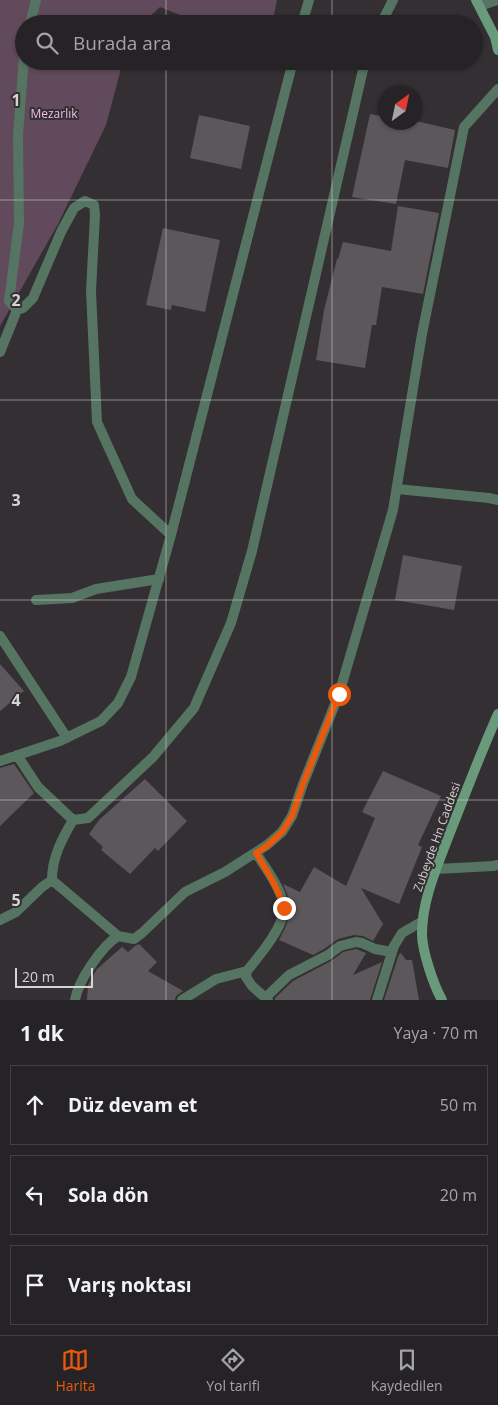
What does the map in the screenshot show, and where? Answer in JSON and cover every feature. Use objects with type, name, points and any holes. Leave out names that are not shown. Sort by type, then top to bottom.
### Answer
[{"type":"main road","points":[[478,3],[495,37],[498,50]]},
{"type":"main road","name":"Zubeyde Hn Caddesi","points":[[442,1000],[428,965],[422,936],[424,910],[459,810],[498,714]]},
{"type":"street","points":[[32,15],[36,0]]},
{"type":"street","points":[[304,15],[308,0]]},
{"type":"street","points":[[386,15],[393,0]]},
{"type":"street","points":[[478,3],[497,0]]},
{"type":"street","points":[[17,310],[9,301],[19,223],[18,135],[23,70]]},
{"type":"street","points":[[0,761],[60,741],[101,721],[118,703],[131,677],[171,535],[291,70]]},
{"type":"street","points":[[73,820],[88,818],[153,757],[194,708],[230,623],[252,551],[363,70]]},
{"type":"street","points":[[73,820],[59,843],[52,868],[52,880],[118,936],[134,939],[185,892],[225,872],[267,846],[282,832],[292,816],[339,694],[393,510],[422,334],[464,127],[498,89]]},
{"type":"street","points":[[0,352],[17,310],[23,308],[33,298],[61,232],[74,208],[85,201],[94,205],[91,291],[97,422],[132,499],[171,535]]},
{"type":"street","points":[[397,488],[498,500]]},
{"type":"street","points":[[36,600],[72,598],[96,589],[159,579]]},
{"type":"street","points":[[0,636],[67,738]]},
{"type":"street","points":[[17,755],[38,787],[73,820]]},
{"type":"street","points":[[256,853],[280,895],[284,908],[280,922],[270,941],[247,971],[246,977],[252,986],[267,999],[289,975],[328,955],[340,946],[356,942],[375,949],[392,952]]},
{"type":"street","points":[[437,869],[498,865]]},
{"type":"street","points":[[0,920],[16,912],[52,880]]},
{"type":"street","points":[[377,1000],[394,946],[402,933],[423,921]]},
{"type":"street","points":[[75,1000],[83,979],[92,964],[111,940],[118,936]]},
{"type":"street","points":[[182,1000],[216,979],[247,971]]},
{"type":"green space","name":"Mezarlık","points":[[0,0],[277,0],[274,15],[180,15],[160,7],[152,15],[15,15],[15,70],[121,70],[106,125],[58,224],[0,326]]},
{"type":"building","points":[[370,114],[378,116],[378,130],[423,130],[423,123],[455,130],[448,168],[405,160],[396,204],[352,197]]},
{"type":"building","points":[[199,115],[250,126],[241,169],[190,158]]},
{"type":"building","points":[[398,206],[439,213],[423,294],[382,287],[376,325],[372,325],[365,368],[316,360],[324,310],[343,242],[391,251]]},
{"type":"building","points":[[163,228],[220,240],[205,312],[172,305],[171,310],[146,305]]},
{"type":"building","points":[[403,555],[462,566],[454,610],[395,600]]},
{"type":"building","points":[[0,664],[24,691],[0,711]]},
{"type":"building","points":[[14,764],[34,793],[0,826],[0,768]]},
{"type":"building","points":[[383,771],[441,796],[418,845],[422,847],[399,904],[361,888],[383,924],[373,941],[363,936],[354,935],[338,939],[313,955],[279,940],[291,909],[283,884],[300,892],[314,867],[346,886],[375,818],[362,812]]},
{"type":"building","points":[[145,779],[187,821],[158,851],[155,848],[130,874],[101,850],[103,847],[89,834],[99,820]]},
{"type":"building","points":[[139,944],[157,962],[148,971],[183,991],[176,996],[175,1000],[87,1000],[88,985],[97,969],[122,947],[128,952]]},
{"type":"building","points":[[356,949],[366,953],[353,975],[382,962],[370,1000],[275,1000],[293,981],[331,961],[343,952]]},
{"type":"building","points":[[401,953],[406,960],[412,960],[419,1000],[384,1000],[399,954]]},
{"type":"route","points":[[284,908],[280,895],[256,853],[282,832],[292,816],[339,694]]}]
